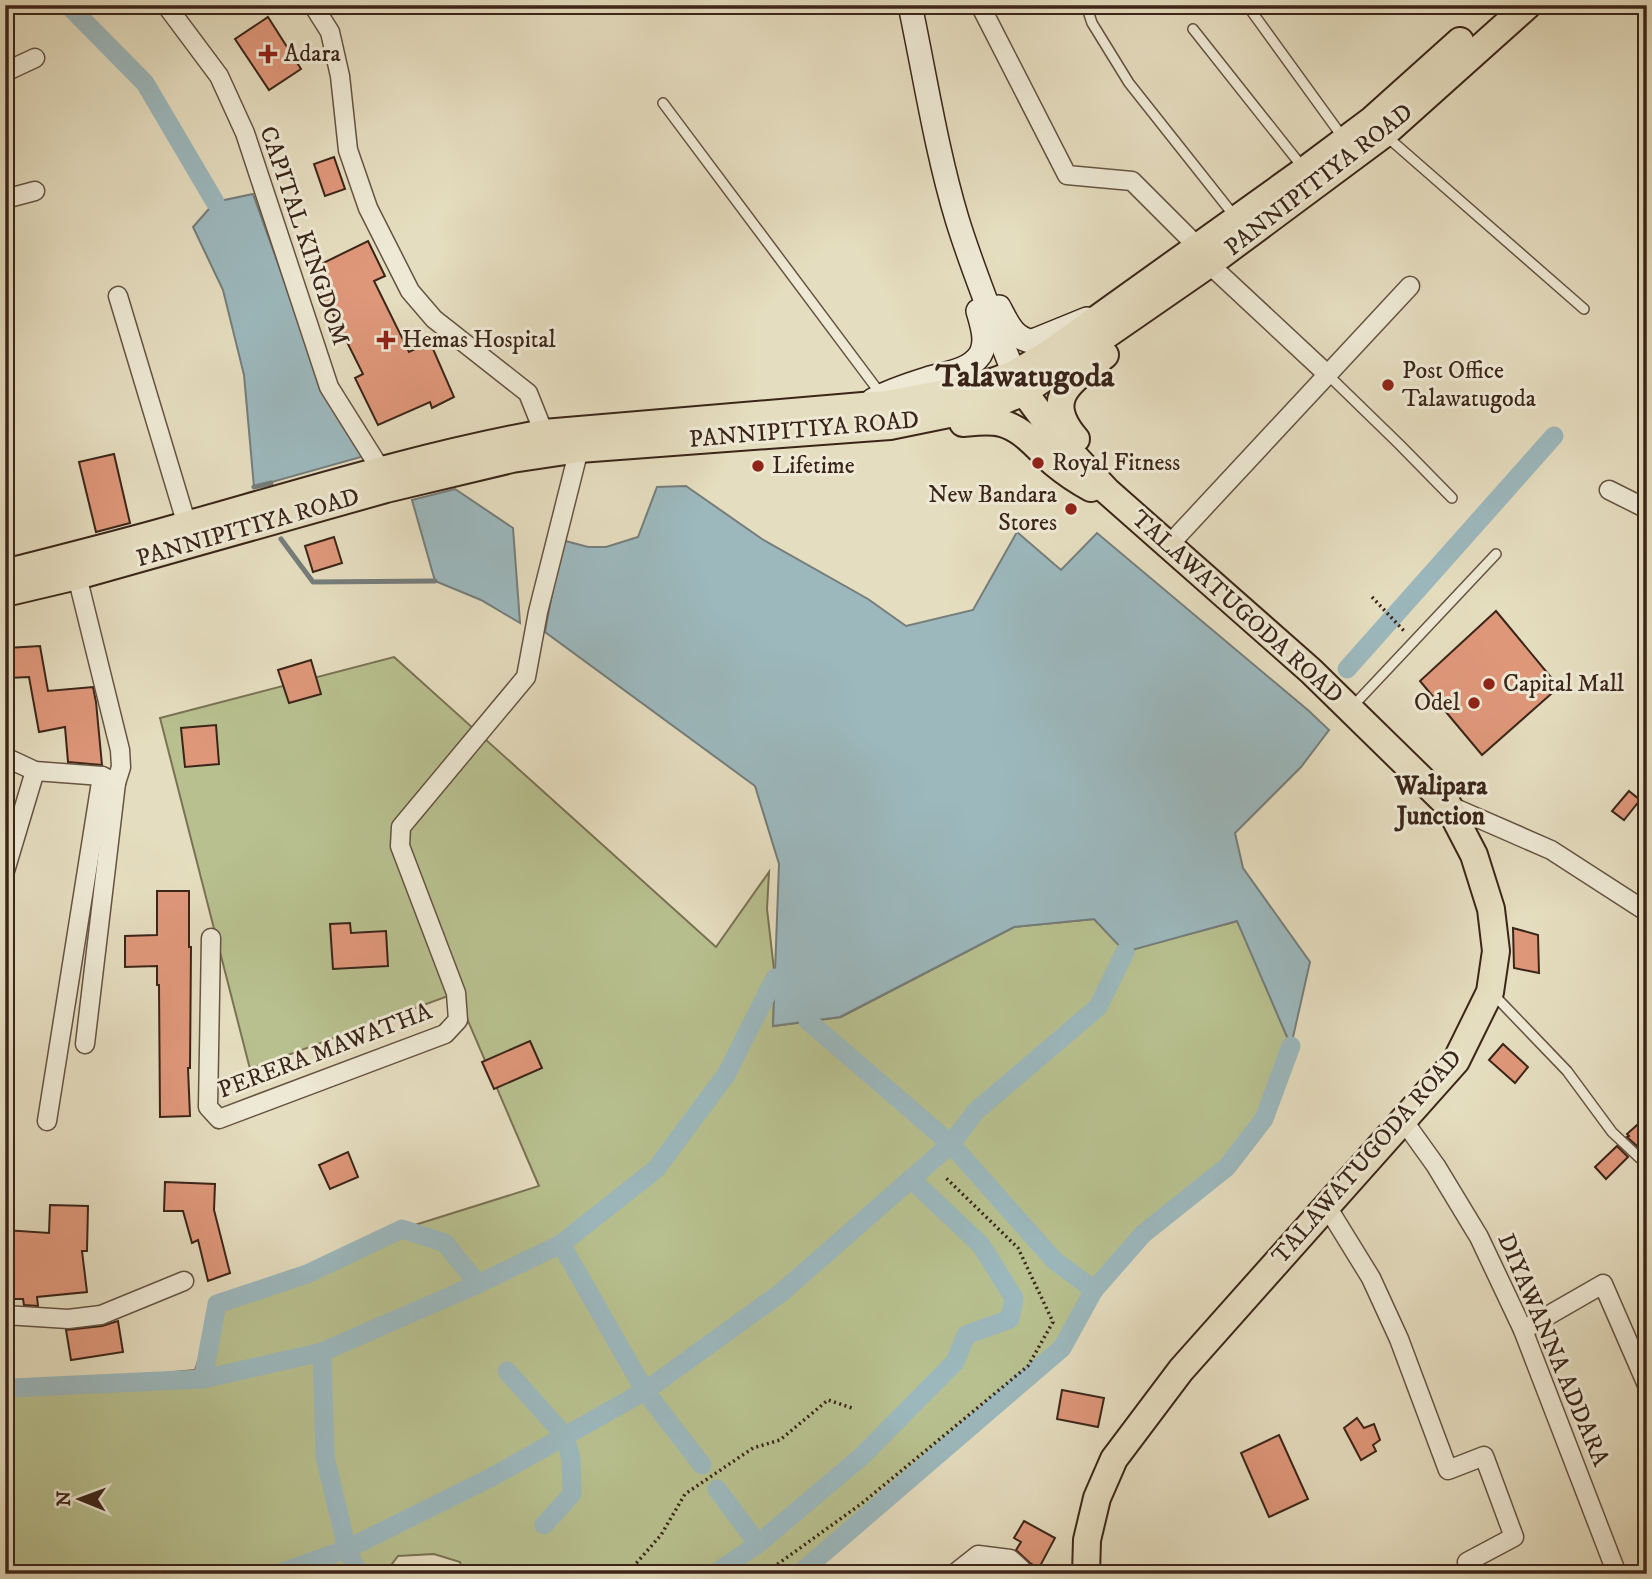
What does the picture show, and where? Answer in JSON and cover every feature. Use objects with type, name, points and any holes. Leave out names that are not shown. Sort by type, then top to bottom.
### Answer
[{"type":"main road","points":[[911,5],[957,218],[1019,383]]},
{"type":"main road","name":"PANNIPITIYA ROAD","points":[[5,593],[77,576],[507,440],[544,433],[854,407],[884,400],[1019,383],[1153,304],[1236,219],[1345,140],[1378,127],[1500,5]]},
{"type":"main road","name":"PANNIPITIYA ROAD","points":[[5,573],[187,525],[383,479],[579,449],[890,426],[993,405],[1048,354],[1110,310],[1203,255],[1378,127],[1528,5]]},
{"type":"main road","points":[[970,256],[1015,334],[1024,340],[1032,341],[1110,310]]},
{"type":"main road","points":[[884,400],[923,380],[960,370],[980,355],[984,342],[983,329],[970,256]]},
{"type":"main road","points":[[1128,511],[1094,461],[1066,428],[1059,401],[1073,382],[1130,335],[1153,304]]},
{"type":"main road","name":"TALAWATUGODA ROAD","points":[[1019,383],[1076,458],[1128,511],[1251,617],[1351,709],[1448,805],[1474,855],[1491,909],[1496,951],[1490,992],[1456,1061],[1181,1370],[1115,1459],[1097,1497],[1087,1540],[1086,1574]]},
{"type":"main road","points":[[907,422],[991,422],[1011,427],[1071,477],[1128,511]]},
{"type":"street","name":"CAPITAL KINGDOM","points":[[166,5],[219,76],[245,133],[329,387],[383,479]]},
{"type":"street","points":[[313,5],[330,32],[338,65],[348,150],[368,208],[410,291],[434,319],[528,393],[544,433]]},
{"type":"street","points":[[980,5],[1067,175],[1132,181],[1203,255],[1327,374]]},
{"type":"street","points":[[5,72],[35,58]]},
{"type":"street","points":[[5,199],[35,191]]},
{"type":"street","points":[[1168,546],[1410,285]]},
{"type":"street","points":[[118,296],[187,525]]},
{"type":"street","name":"PERERA MAWATHA","points":[[211,938],[208,1107],[219,1119],[445,1034],[458,1020],[456,993],[400,846],[401,827],[526,677],[538,612],[579,449]]},
{"type":"street","points":[[1609,489],[1647,509]]},
{"type":"street","points":[[47,1121],[109,779],[121,767],[120,750],[77,576]]},
{"type":"street","points":[[5,757],[35,771],[109,779]]},
{"type":"street","points":[[5,871],[35,771]]},
{"type":"street","points":[[85,1044],[109,779]]},
{"type":"street","points":[[1448,805],[1551,850],[1647,912]]},
{"type":"street","name":"DIYAWANNA ADDARA","points":[[1403,1120],[1436,1166],[1479,1237],[1523,1330],[1617,1574]]},
{"type":"street","points":[[1326,1205],[1371,1278],[1399,1339],[1448,1470],[1484,1456],[1514,1537],[1467,1562]]},
{"type":"street","points":[[5,1315],[68,1319],[101,1315],[184,1281]]},
{"type":"street","points":[[1523,1330],[1603,1284],[1647,1385]]},
{"type":"street","points":[[954,1574],[978,1555],[1010,1559],[1021,1569],[1021,1574]]},
{"type":"lane","points":[[1086,5],[1092,23],[1129,83],[1236,219]]},
{"type":"lane","points":[[1247,5],[1345,140]]},
{"type":"lane","points":[[1193,29],[1305,170]]},
{"type":"lane","points":[[663,103],[884,400]]},
{"type":"lane","points":[[1378,127],[1584,309]]},
{"type":"lane","points":[[1327,374],[1452,498]]},
{"type":"lane","points":[[1351,709],[1496,554]]},
{"type":"lane","points":[[1490,992],[1567,1071],[1612,1132],[1647,1165]]},
{"type":"path","points":[[1372,597],[1408,635]]},
{"type":"path","points":[[764,1574],[861,1504],[1028,1366],[1053,1322],[1018,1248],[944,1176]]},
{"type":"path","points":[[606,1574],[633,1567],[662,1535],[685,1494],[753,1448],[780,1440],[828,1400],[852,1408]]},
{"type":"green space","points":[[394,657],[716,947],[769,872],[767,909],[775,978],[773,1026],[841,1017],[1014,927],[1094,919],[1125,951],[1238,921],[1291,1046],[1264,1119],[1227,1167],[1143,1234],[1094,1290],[1062,1348],[799,1574],[464,1574],[460,1562],[434,1554],[398,1556],[387,1574],[5,1574],[5,1388],[195,1370],[217,1304],[307,1274],[402,1229],[539,1186],[456,993],[250,1069],[160,718]]},
{"type":"water","points":[[253,194],[321,383],[368,455],[254,487],[244,375],[223,290],[193,227],[215,202]]},
{"type":"water","points":[[686,486],[762,539],[868,599],[906,626],[973,610],[1017,532],[1061,570],[1097,533],[1309,711],[1329,730],[1301,767],[1235,833],[1243,868],[1310,962],[1291,1046],[1237,921],[1125,952],[1094,919],[1014,927],[840,1017],[773,1026],[779,864],[755,786],[545,632],[562,540],[588,547],[606,547],[638,537],[657,487]]},
{"type":"water","points":[[455,489],[513,528],[520,623],[481,600],[435,581],[412,500]]},
{"type":"building","name":"Adara","points":[[268,17],[301,69],[269,90],[235,39]]},
{"type":"building","points":[[334,157],[345,189],[325,196],[314,164]]},
{"type":"building","points":[[368,241],[385,276],[374,281],[409,352],[430,342],[454,397],[432,408],[430,402],[378,425],[355,378],[363,374],[309,270]]},
{"type":"building","points":[[114,454],[130,523],[96,532],[79,462]]},
{"type":"building","points":[[334,537],[342,563],[313,572],[305,546]]},
{"type":"building","name":"Capital Mall","points":[[1496,611],[1559,687],[1482,755],[1420,681]]},
{"type":"building","points":[[40,646],[48,691],[93,687],[102,765],[68,762],[65,727],[39,732],[29,677],[8,678],[7,648]]},
{"type":"building","points":[[311,660],[321,694],[289,703],[278,670]]},
{"type":"building","points":[[216,725],[219,764],[185,767],[181,728]]},
{"type":"building","points":[[1629,791],[1640,800],[1624,820],[1612,811]]},
{"type":"building","points":[[157,891],[189,891],[190,1116],[160,1117],[157,966],[125,967],[125,936],[157,935]]},
{"type":"building","points":[[350,923],[351,933],[386,931],[388,966],[333,969],[330,924]]},
{"type":"building","points":[[1513,928],[1538,935],[1539,973],[1514,968]]},
{"type":"building","points":[[530,1041],[542,1068],[494,1089],[482,1062]]},
{"type":"building","points":[[1503,1044],[1528,1067],[1515,1083],[1489,1060]]},
{"type":"building","points":[[1647,1116],[1647,1139],[1638,1147],[1627,1134]]},
{"type":"building","points":[[1617,1146],[1628,1157],[1606,1179],[1595,1167]]},
{"type":"building","points":[[348,1152],[358,1177],[330,1189],[319,1165]]},
{"type":"building","points":[[165,1182],[215,1184],[214,1210],[230,1273],[208,1281],[198,1240],[192,1243],[183,1211],[164,1211]]},
{"type":"building","points":[[50,1205],[88,1206],[87,1251],[82,1251],[87,1292],[37,1297],[38,1306],[24,1305],[23,1299],[5,1299],[5,1230],[49,1233]]},
{"type":"building","points":[[118,1321],[123,1352],[71,1360],[66,1330],[102,1326]]},
{"type":"building","points":[[1062,1390],[1104,1398],[1098,1427],[1057,1419]]},
{"type":"building","points":[[1357,1418],[1364,1428],[1374,1424],[1380,1440],[1373,1445],[1376,1451],[1361,1460],[1344,1428]]},
{"type":"building","points":[[1279,1435],[1308,1499],[1269,1517],[1241,1453]]},
{"type":"building","points":[[1024,1521],[1055,1538],[1039,1568],[1016,1550],[1021,1542],[1014,1538]]},
{"type":"waterway","points":[[68,5],[145,83],[215,202]]},
{"type":"waterway","points":[[1347,669],[1554,436]]},
{"type":"waterway","points":[[254,487],[271,483]]},
{"type":"waterway","points":[[281,539],[313,582],[435,581]]},
{"type":"waterway","points":[[277,1574],[347,1549],[492,1477],[645,1391],[782,1292],[951,1144],[976,1111],[1098,1007],[1125,952]]},
{"type":"waterway","points":[[5,1395],[11,1388],[203,1379],[322,1352],[478,1284],[561,1244],[656,1169],[726,1075],[775,978]]},
{"type":"waterway","points":[[808,1021],[951,1144],[1054,1260],[1094,1290],[1143,1234],[1227,1167],[1264,1119],[1291,1046]]},
{"type":"waterway","points":[[714,1574],[758,1544],[862,1456],[955,1362],[966,1335],[1010,1319],[1014,1298],[981,1245],[911,1179]]},
{"type":"waterway","points":[[203,1379],[217,1304],[307,1274],[402,1229],[445,1243],[478,1284]]},
{"type":"waterway","points":[[561,1244],[645,1391],[702,1465]]},
{"type":"waterway","points":[[799,1574],[1062,1348],[1094,1290]]},
{"type":"waterway","points":[[322,1352],[325,1457],[347,1549],[359,1574]]},
{"type":"waterway","points":[[507,1371],[565,1436],[571,1459],[572,1494],[544,1525]]},
{"type":"waterway","points":[[717,1489],[758,1544]]},
{"type":"waterway","points":[[5,1568],[7,1574]]},
{"type":"place","name":"Adara","points":[[268,54]]},
{"type":"place","name":"Hemas Hospital","points":[[386,340]]},
{"type":"place","name":"Post Office Talawatugoda","points":[[1388,385]]},
{"type":"place","name":"Royal Fitness","points":[[1038,463]]},
{"type":"place","name":"Lifetime","points":[[758,466]]},
{"type":"place","name":"New Bandara Stores","points":[[1071,509]]},
{"type":"place","name":"Capital Mall","points":[[1489,684]]},
{"type":"place","name":"Odel","points":[[1474,703]]},
{"type":"district","name":"Talawatugoda","points":[[1025,377]]},
{"type":"district","name":"Walipara Junction","points":[[1441,801]]}]
